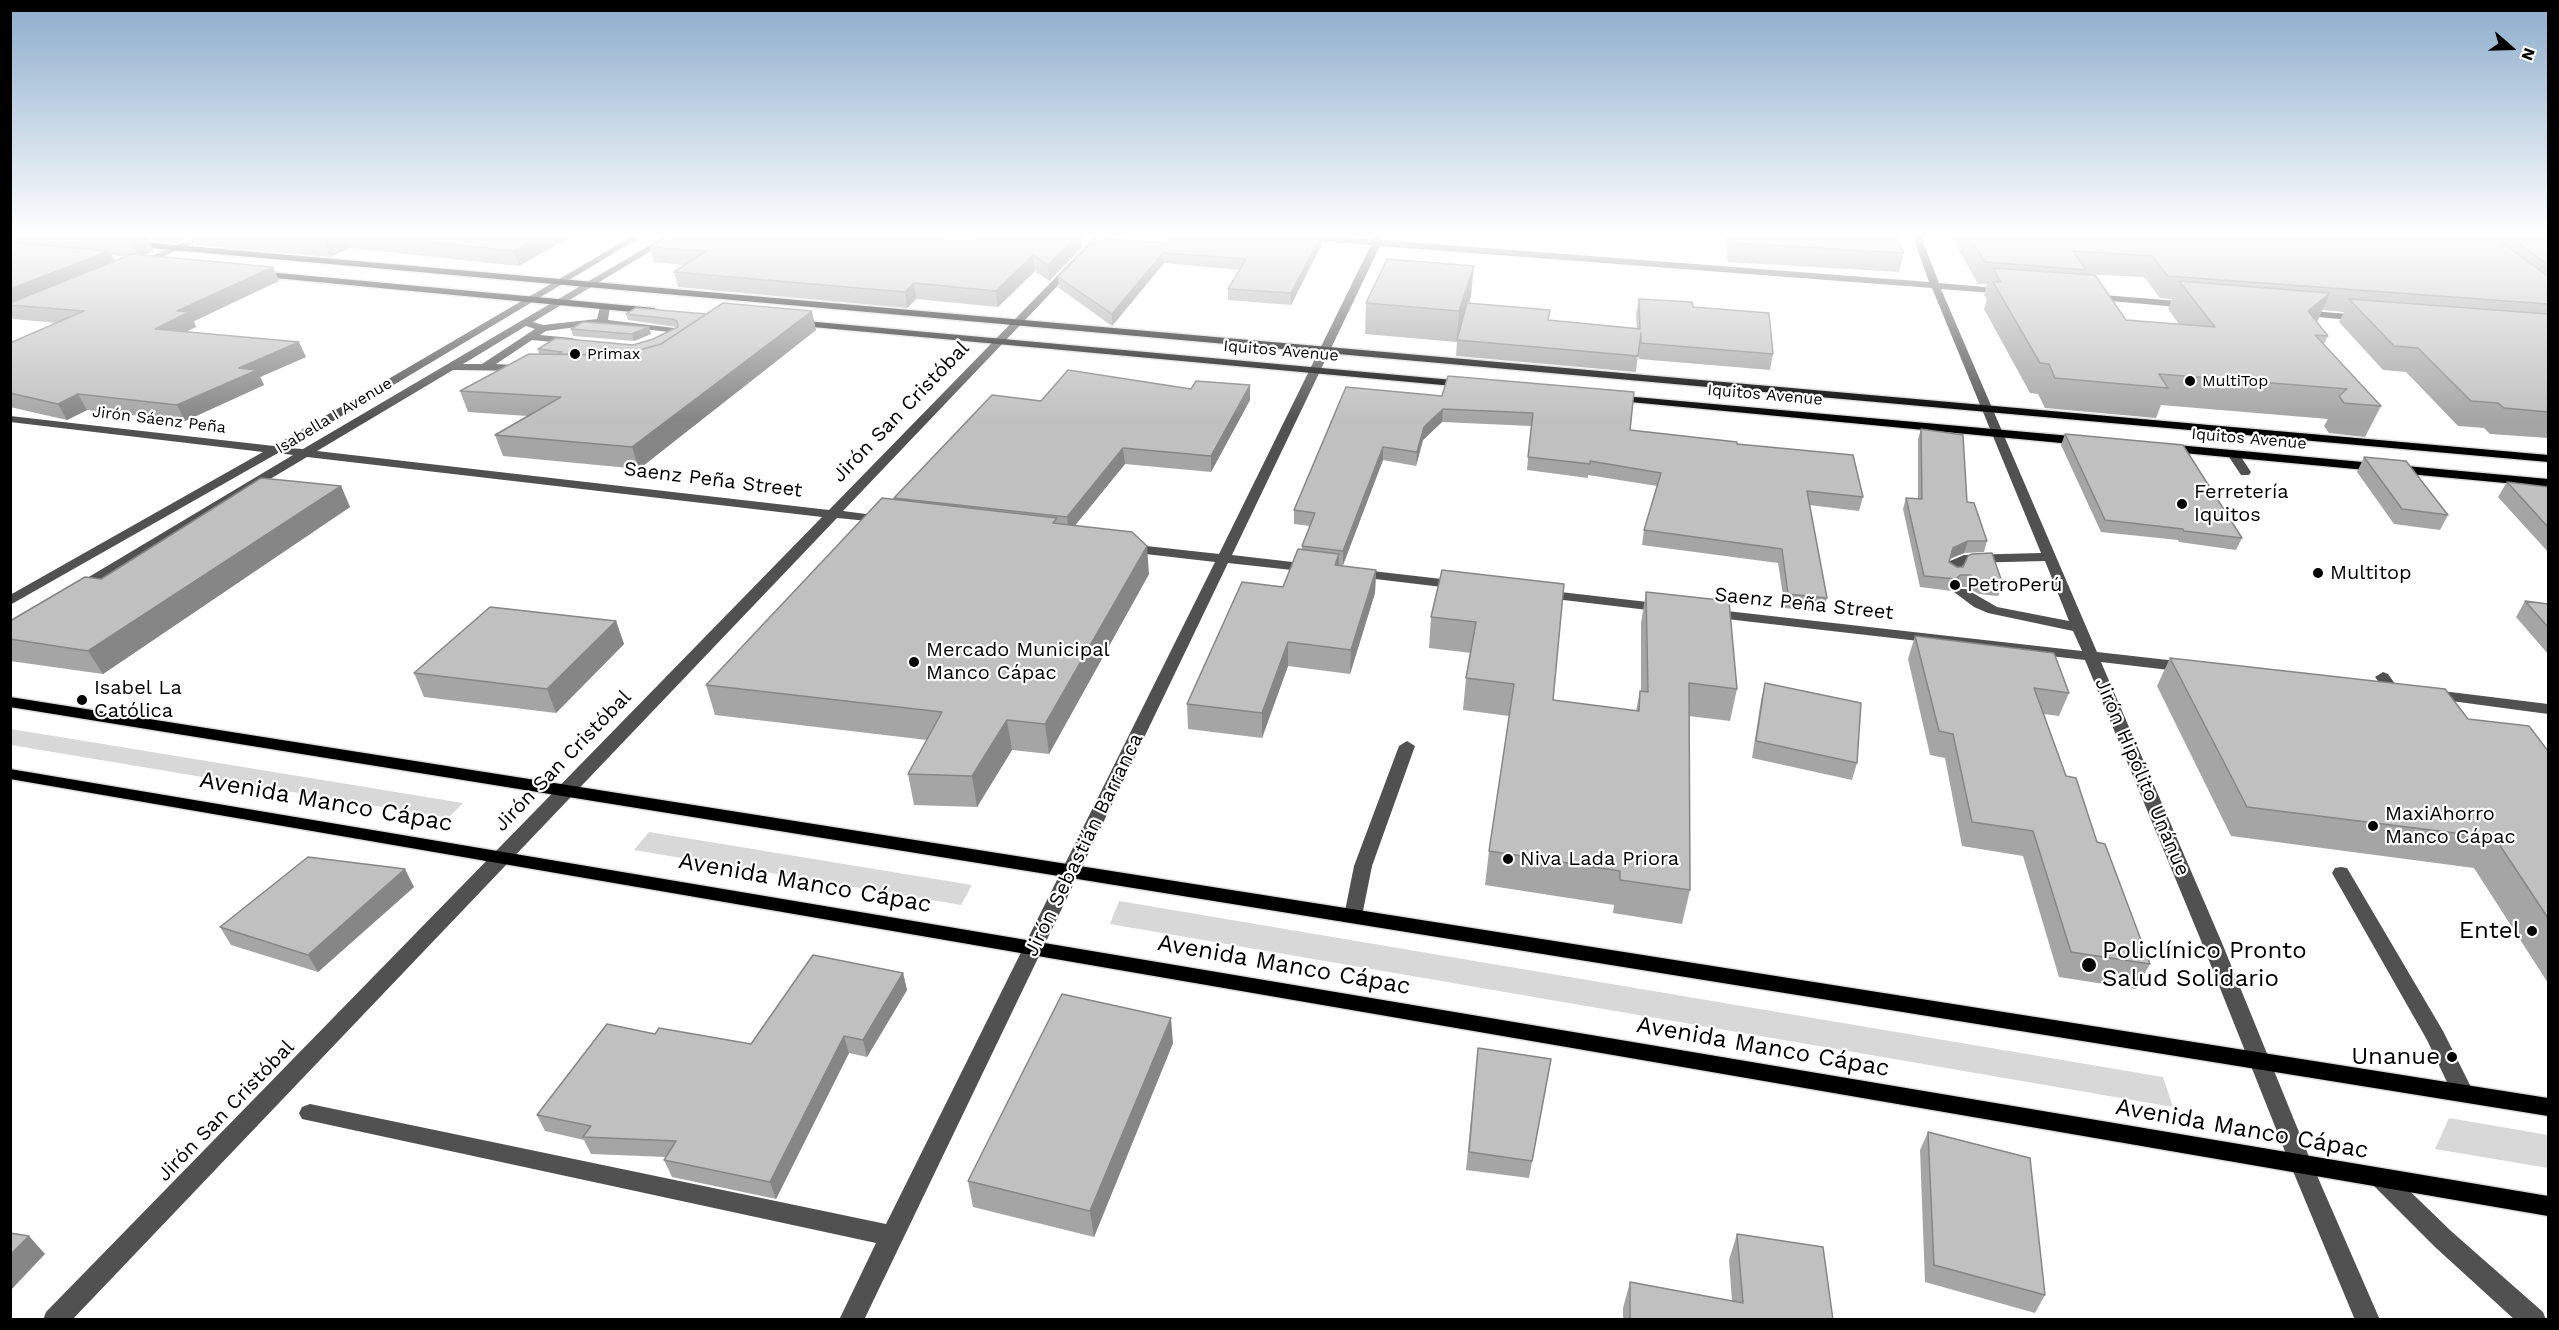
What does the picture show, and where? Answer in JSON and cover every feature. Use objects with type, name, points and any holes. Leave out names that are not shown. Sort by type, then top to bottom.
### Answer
[{"type":"main road","points":[[498,296],[665,312]]},
{"type":"main road","name":"Iquitos Avenue","points":[[726,296],[2548,459]]},
{"type":"main road","name":"Iquitos Avenue","points":[[784,322],[1470,385]]},
{"type":"main road","name":"Iquitos Avenue","points":[[1602,397],[2099,442]]},
{"type":"main road","name":"Iquitos Avenue","points":[[2155,447],[2548,483]]},
{"type":"main road","points":[[10,702],[2548,1107]]},
{"type":"main road","name":"Avenida Manco Cápac","points":[[10,774],[2548,1206]]},
{"type":"street","name":"Isabella I Avenue","points":[[10,601],[275,450],[535,296]]},
{"type":"street","name":"Isabella I Avenue","points":[[71,592],[569,296]]},
{"type":"street","name":"Jirón San Cristóbal","points":[[55,1320],[499,857],[1043,296]]},
{"type":"street","name":"Jirón Sebastián Barranca","points":[[851,1320],[1032,948],[1072,872],[1351,296]]},
{"type":"street","name":"Jirón Hipólito Unánue","points":[[1940,296],[2368,1320]]},
{"type":"street","points":[[2076,296],[2204,306]]},
{"type":"street","points":[[601,321],[605,307]]},
{"type":"street","points":[[2285,312],[2367,319]]},
{"type":"street","points":[[525,323],[543,328],[601,321],[631,327],[699,333],[680,346]]},
{"type":"street","points":[[485,367],[543,328]]},
{"type":"street","points":[[657,338],[671,331]]},
{"type":"street","points":[[530,337],[588,343]]},
{"type":"street","points":[[451,367],[531,368]]},
{"type":"street","name":"Jirón Sáenz Peña","points":[[10,419],[304,453]]},
{"type":"street","name":"Saenz Peña Street","points":[[304,453],[896,521]]},
{"type":"street","points":[[2233,454],[2245,472]]},
{"type":"street","points":[[1118,547],[1319,569]]},
{"type":"street","points":[[1954,573],[1955,564],[1964,559],[2050,557]]},
{"type":"street","points":[[1343,572],[1474,587]]},
{"type":"street","points":[[1961,592],[1993,610],[2080,628]]},
{"type":"street","points":[[1533,593],[1676,609]]},
{"type":"street","name":"Saenz Peña Street","points":[[1700,612],[2196,668]]},
{"type":"street","points":[[2384,677],[2405,692]]},
{"type":"street","points":[[2370,688],[2547,710]]},
{"type":"street","points":[[1353,916],[1363,866],[1407,746]]},
{"type":"street","points":[[2341,873],[2436,1037],[2463,1093]]},
{"type":"street","points":[[310,1113],[892,1236]]},
{"type":"street","points":[[2382,1179],[2442,1239],[2534,1320]]},
{"type":"shaded area","points":[[10,729],[463,803],[448,818],[11,745]]},
{"type":"shaded area","points":[[649,832],[972,885],[961,905],[634,850]]},
{"type":"shaded area","points":[[1119,901],[2163,1077],[2173,1107],[1110,924]]},
{"type":"shaded area","points":[[2449,1118],[2548,1135],[2548,1168],[2435,1149]]},
{"type":"building","points":[[27,296],[210,296],[177,311],[189,312],[155,329],[299,342],[239,368],[257,370],[177,405],[78,394],[58,404],[10,393],[10,343],[84,311],[10,305]]},
{"type":"building","points":[[1086,296],[1127,296],[1112,314]]},
{"type":"building","points":[[1369,296],[1464,296],[1459,311],[1366,303]]},
{"type":"building","points":[[2001,296],[2110,296],[2126,320],[2215,327],[2191,296],[2326,296],[2308,311],[2328,336],[2315,335],[2381,406],[2344,403],[2339,396],[2347,389],[2159,374],[2168,388],[2055,378],[2049,364],[2040,363]]},
{"type":"building","points":[[2440,296],[2548,296],[2548,304]]},
{"type":"building","points":[[1639,299],[1692,302],[1693,307],[1769,313],[1773,354],[1641,343],[1641,333],[1638,356],[1457,340],[1467,303],[1550,310],[1548,320],[1640,329]]},
{"type":"building","points":[[2349,299],[2548,314],[2548,412],[2504,408],[2498,403],[2471,401],[2418,348],[2394,346]]},
{"type":"building","points":[[723,303],[812,311],[632,447],[495,435],[561,397],[460,391],[529,354],[605,355],[632,352],[661,344]]},
{"type":"building","points":[[636,308],[706,314],[661,344],[632,352],[605,355],[558,354],[562,352],[538,349],[556,338],[633,345],[653,339],[678,327],[677,321],[672,319],[626,314]]},
{"type":"building","points":[[583,322],[649,327],[632,334],[571,329]]},
{"type":"building","points":[[1068,370],[1191,389],[1196,381],[1250,385],[1211,456],[1123,448],[1067,517],[894,498],[992,395],[1041,401]]},
{"type":"building","points":[[1448,376],[1634,392],[1630,430],[1737,442],[1737,444],[1853,455],[1863,497],[1807,491],[1827,598],[1788,594],[1782,549],[1644,530],[1661,473],[1590,461],[1590,464],[1528,457],[1533,413],[1443,409],[1424,427],[1417,452],[1383,447],[1343,551],[1302,546],[1315,513],[1294,510],[1346,387],[1442,396]]},
{"type":"building","points":[[1921,429],[1963,435],[1967,502],[1974,503],[1987,541],[1968,541],[1953,548],[1949,562],[1957,567],[1963,567],[1968,556],[1972,554],[1992,553],[2003,585],[1983,583],[1970,575],[1960,575],[1956,579],[1924,576],[1906,498],[1922,499]]},
{"type":"building","points":[[2065,434],[2183,445],[2242,538],[2105,520]]},
{"type":"building","points":[[2364,457],[2406,461],[2448,515],[2402,509]]},
{"type":"building","points":[[261,478],[341,486],[88,651],[10,639],[10,621],[85,577],[101,579]]},
{"type":"building","points":[[2507,482],[2548,487],[2548,527]]},
{"type":"building","points":[[882,498],[1057,518],[1053,523],[1132,532],[1147,546],[1045,724],[1007,720],[972,776],[908,774],[942,712],[706,685]]},
{"type":"building","points":[[1298,549],[1339,554],[1335,565],[1376,570],[1351,650],[1288,642],[1262,713],[1187,704],[1242,582],[1283,587]]},
{"type":"building","points":[[1442,570],[1564,584],[1553,700],[1639,711],[1640,691],[1648,692],[1646,592],[1729,601],[1737,689],[1689,683],[1690,890],[1620,880],[1620,871],[1489,851],[1514,684],[1466,678],[1476,622],[1431,617]]},
{"type":"building","points":[[2525,601],[2548,604],[2548,627]]},
{"type":"building","points":[[490,607],[616,621],[547,689],[414,673]]},
{"type":"building","points":[[1915,636],[2054,653],[2069,693],[2034,688],[2066,776],[2076,778],[2097,842],[2105,844],[2150,964],[2071,952],[2033,831],[1972,822],[1953,734],[1939,731]]},
{"type":"building","points":[[2170,658],[2445,689],[2468,719],[2529,726],[2548,751],[2548,918],[2495,838],[2247,807]]},
{"type":"building","points":[[1765,683],[1861,703],[1857,763],[1756,741]]},
{"type":"building","points":[[308,857],[405,869],[308,955],[220,927]]},
{"type":"building","points":[[813,955],[903,973],[863,1040],[844,1036],[770,1182],[664,1160],[676,1141],[583,1137],[591,1126],[537,1115],[607,1024],[655,1034],[659,1028],[751,1044]]},
{"type":"building","points":[[1062,994],[1171,1018],[1090,1211],[968,1181]]},
{"type":"building","points":[[1478,1048],[1551,1059],[1532,1161],[1469,1152]]},
{"type":"building","points":[[1928,1132],[2030,1158],[2045,1295],[1934,1265]]},
{"type":"building","points":[[10,1233],[29,1236],[10,1255]]},
{"type":"building","points":[[1737,1234],[1823,1247],[1833,1320],[1630,1320],[1630,1282],[1743,1303]]},
{"type":"place","name":"Primax","points":[[575,354]]},
{"type":"place","name":"MultiTop","points":[[2190,381]]},
{"type":"place","name":"Ferretería Iquitos","points":[[2182,504]]},
{"type":"place","name":"Multitop","points":[[2318,573]]},
{"type":"place","name":"PetroPerú","points":[[1955,585]]},
{"type":"place","name":"Mercado Municipal Manco Cápac","points":[[914,662]]},
{"type":"place","name":"Isabel La Católica","points":[[82,700]]},
{"type":"place","name":"MaxiAhorro Manco Cápac","points":[[2373,826]]},
{"type":"place","name":"Niva Lada Priora","points":[[1508,859]]},
{"type":"place","name":"Entel","points":[[2532,931]]},
{"type":"place","name":"Policlínico Pronto Salud Solidario","points":[[2089,965]]},
{"type":"place","name":"Unanue","points":[[2452,1057]]}]
